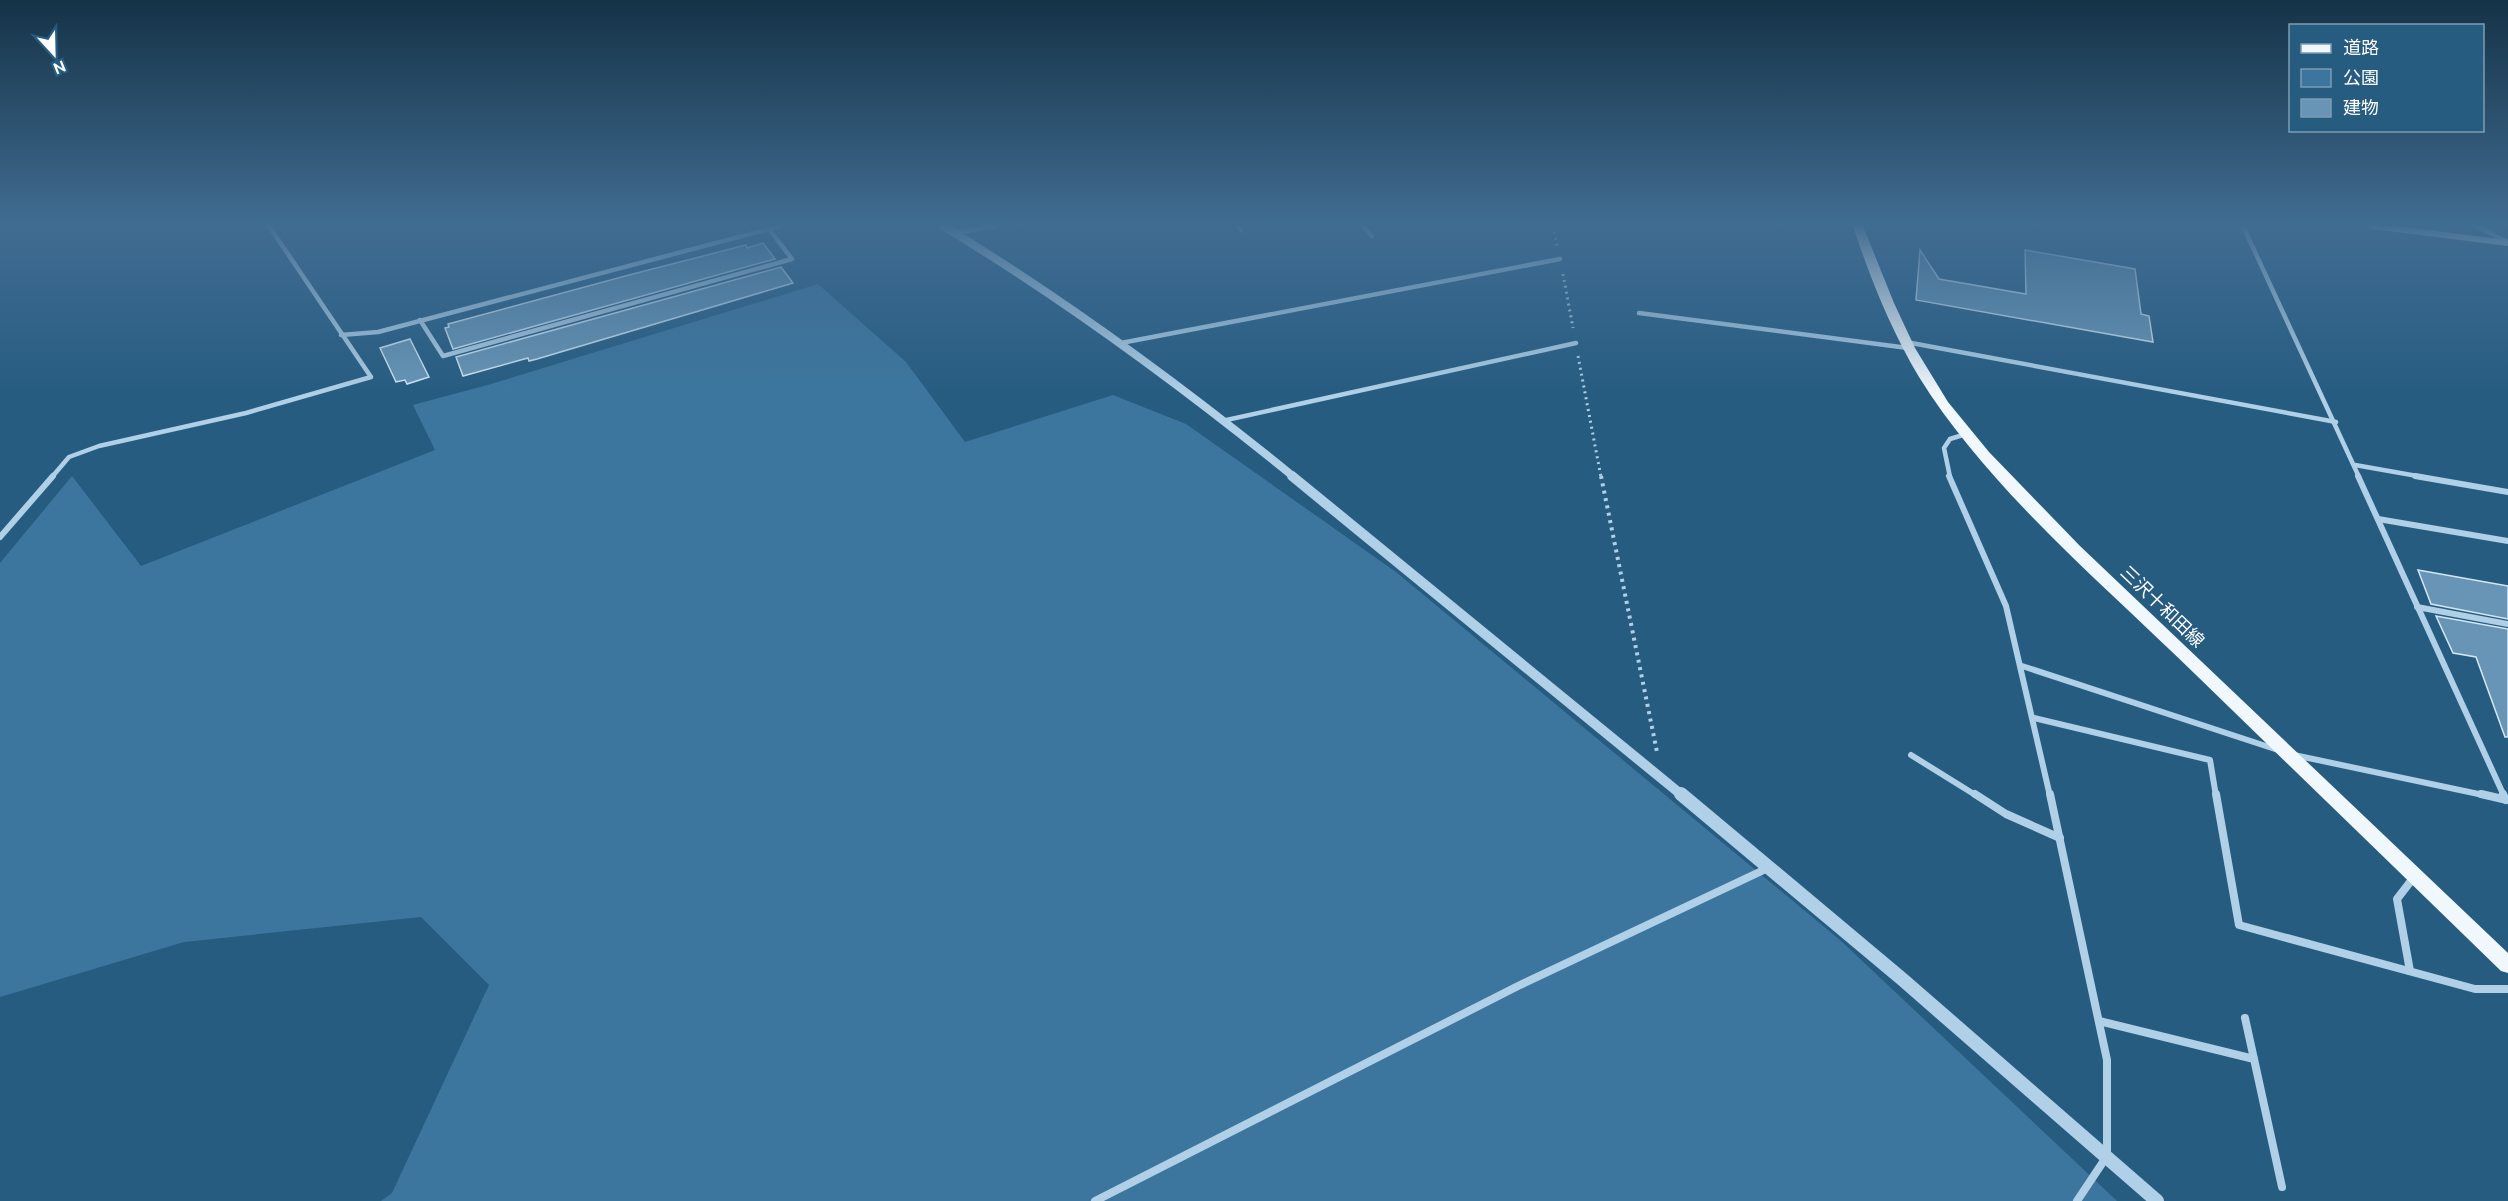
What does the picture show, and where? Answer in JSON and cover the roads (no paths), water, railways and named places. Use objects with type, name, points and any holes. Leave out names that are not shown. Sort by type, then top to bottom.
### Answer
[{"type":"main road","name":"三沢十和田線","points":[[1881,282],[1907,345],[1966,434],[2033,507],[2508,965]]},
{"type":"street","points":[[0,537],[69,457],[99,446],[246,413],[371,377],[306,282]]},
{"type":"street","points":[[341,335],[378,332],[566,282]]},
{"type":"street","points":[[420,320],[443,356],[709,282]]},
{"type":"street","points":[[1036,282],[1121,342],[1221,421],[1664,780],[2157,1201]]},
{"type":"street","points":[[1121,342],[1438,282]]},
{"type":"street","points":[[2270,282],[2336,422],[2417,607],[2507,800]]},
{"type":"street","points":[[1639,313],[1907,345],[2336,422]]},
{"type":"street","points":[[1221,421],[1576,342]]},
{"type":"street","points":[[1966,434],[1950,439],[1944,448],[1948,473],[2006,606],[2034,718],[2107,1060],[2107,1156],[2077,1201]]},
{"type":"street","points":[[2355,465],[2508,492]]},
{"type":"street","points":[[2378,519],[2508,541]]},
{"type":"street","points":[[2417,607],[2508,624]]},
{"type":"street","points":[[2022,666],[2290,754],[2507,800]]},
{"type":"street","points":[[2034,718],[2210,760],[2239,925],[2475,988],[2508,989]]},
{"type":"street","points":[[1911,755],[2006,814],[2060,838]]},
{"type":"street","points":[[1095,1201],[1507,992],[1768,868]]},
{"type":"street","points":[[2410,971],[2397,899],[2415,876]]},
{"type":"street","points":[[2245,1018],[2282,1186]]},
{"type":"street","points":[[2099,1021],[2254,1059]]}]
